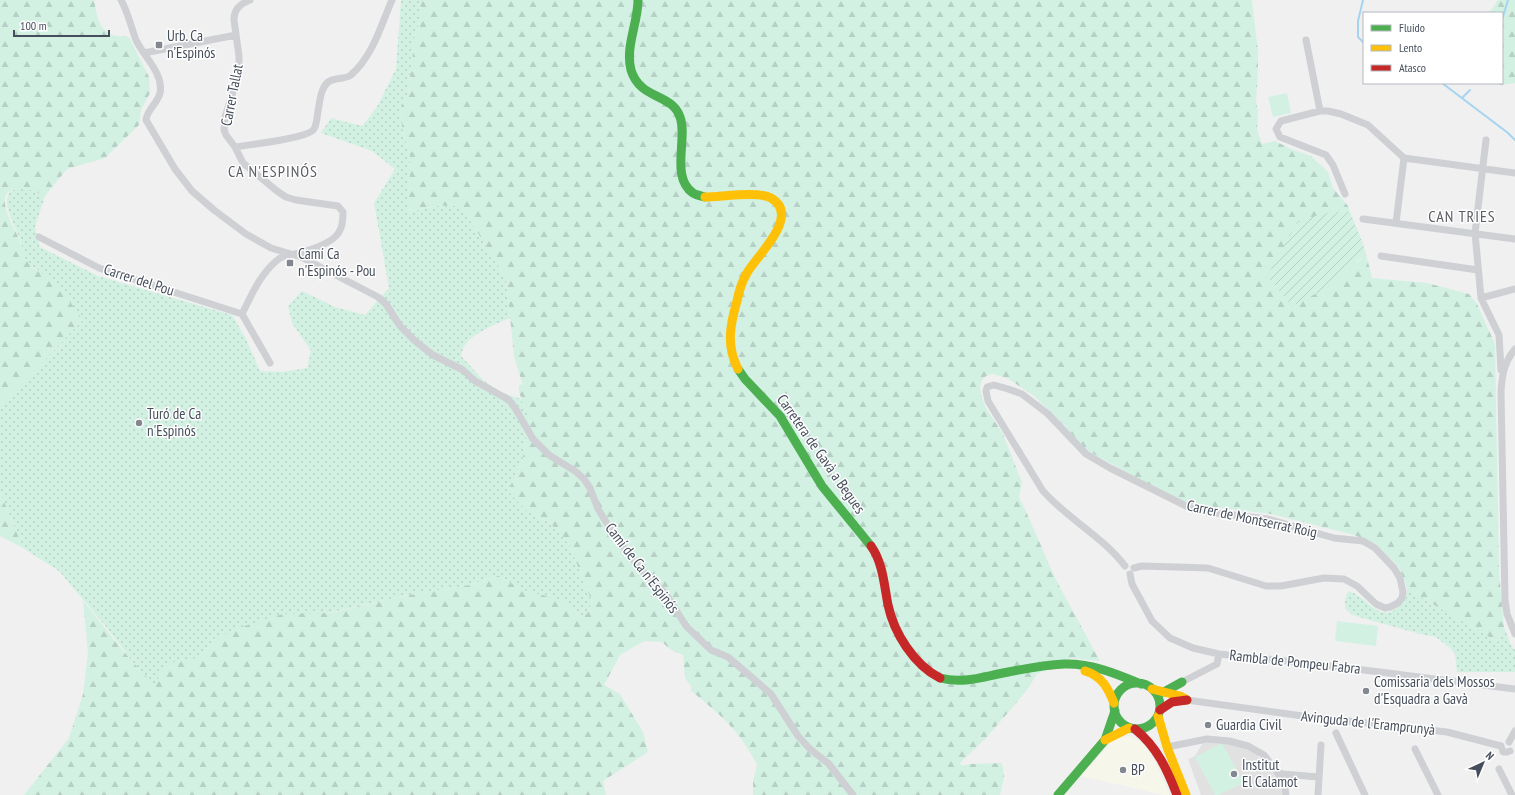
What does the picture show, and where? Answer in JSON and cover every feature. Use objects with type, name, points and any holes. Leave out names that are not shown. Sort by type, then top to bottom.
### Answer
[{"type":"main road","name":"Carretera de Gavà a Begues","points":[[633,0],[633,16],[627,42],[626,58],[628,72],[634,85],[639,91],[648,97],[669,106],[677,117],[678,131],[676,159],[679,179],[683,187],[690,195],[702,201],[756,199],[767,202],[773,208],[777,218],[775,228],[768,241],[747,266],[737,290],[727,331],[728,355],[733,368],[743,382],[771,411],[782,425],[820,489],[874,557],[880,579],[885,613],[894,634],[902,647],[927,676],[939,682],[950,685],[964,685],[1040,671],[1076,669],[1097,675],[1106,686],[1114,707]]},
{"type":"main road","name":"Carretera de Gavà a Begues","points":[[638,0],[638,10],[629,57],[632,70],[636,82],[642,88],[650,94],[671,103],[678,110],[681,116],[683,130],[680,159],[681,169],[683,178],[688,186],[693,193],[705,197],[758,195],[770,198],[774,200],[780,210],[781,218],[779,228],[746,273],[743,281],[731,330],[731,353],[740,373],[783,420],[823,487],[875,552],[880,562],[889,613],[906,646],[922,665],[931,673],[943,679],[966,681],[1003,673],[1067,664],[1089,666],[1105,670],[1141,684]]},
{"type":"main road","points":[[1164,692],[1182,682]]},
{"type":"main road","points":[[1182,682],[1179,689],[1184,698]]},
{"type":"main road","points":[[1058,795],[1105,740],[1118,693],[1124,687],[1132,684],[1141,684],[1152,689],[1184,698]]},
{"type":"main road","points":[[1152,689],[1159,698],[1159,713],[1167,747],[1186,795]]},
{"type":"main road","points":[[1105,740],[1132,729],[1148,726],[1159,713],[1172,702],[1184,698]]},
{"type":"main road","points":[[1114,707],[1120,721],[1151,742],[1178,795]]},
{"type":"street","points":[[121,0],[137,42],[144,53],[236,35]]},
{"type":"street","name":"Carrer Tallat","points":[[250,0],[238,6],[234,14],[239,56],[239,73],[223,124],[226,135],[248,169],[286,197],[296,200],[333,204],[343,212],[341,228],[337,235],[323,244],[294,254]]},
{"type":"street","points":[[235,147],[299,137],[311,133],[315,128],[322,93],[326,85],[333,79],[347,77],[366,57],[372,48],[392,0]]},
{"type":"street","points":[[1306,40],[1320,111]]},
{"type":"street","name":"Camí de Ca n'Espinós","points":[[144,53],[156,74],[160,86],[160,92],[157,100],[146,116],[146,120],[175,169],[192,191],[246,234],[278,251],[294,254],[378,297],[386,304],[400,326],[415,342],[433,355],[463,370],[475,381],[509,400],[533,438],[549,456],[575,471],[584,479],[590,488],[598,509],[611,530],[646,575],[666,594],[686,626],[711,650],[728,657],[771,694],[798,736],[810,749],[829,764],[853,795]]},
{"type":"street","points":[[1345,194],[1333,165],[1326,155],[1280,137],[1276,132],[1276,127],[1281,121],[1320,111],[1328,111],[1341,114],[1368,126],[1404,158],[1515,173]]},
{"type":"street","points":[[1486,140],[1475,234],[1481,298],[1499,335],[1502,374],[1505,596],[1507,614],[1515,634]]},
{"type":"street","points":[[1396,223],[1404,158]]},
{"type":"street","points":[[1363,219],[1515,238]]},
{"type":"street","name":"Carrer del Pou","points":[[39,237],[99,268],[242,314]]},
{"type":"street","points":[[270,364],[242,314],[260,280],[269,269],[282,257],[294,254]]},
{"type":"street","points":[[1381,256],[1478,270]]},
{"type":"street","points":[[1481,298],[1515,289]]},
{"type":"street","points":[[1502,374],[1507,360],[1515,349]]},
{"type":"street","name":"Carrer de Montserrat Roig","points":[[994,385],[1008,388],[1022,394],[1048,414],[1086,454],[1110,468],[1190,508],[1207,512],[1261,518],[1339,539],[1363,541],[1375,548],[1394,568],[1400,578],[1403,592],[1402,598],[1398,603],[1385,608],[1376,604],[1357,586],[1344,580],[1324,578],[1281,586],[1266,586],[1208,568],[1142,566],[1132,571],[1130,564],[1125,566],[1104,543],[1052,502],[1043,491],[993,410],[987,396],[987,387],[994,385]]},
{"type":"street","name":"Rambla de Pompeu Fabra","points":[[1132,571],[1132,584],[1152,621],[1165,634],[1179,643],[1193,648],[1219,654],[1324,665],[1515,689]]},
{"type":"street","points":[[1182,682],[1217,664],[1219,654]]},
{"type":"street","name":"Avinguda de l'Eramprunyà","points":[[1184,698],[1304,716],[1447,732],[1501,746],[1503,752],[1512,753]]},
{"type":"street","points":[[1509,742],[1515,731]]},
{"type":"street","points":[[1336,733],[1365,795]]},
{"type":"street","points":[[1167,747],[1207,739],[1229,741],[1248,746],[1264,755],[1284,783],[1286,795]]},
{"type":"street","points":[[1501,746],[1504,742],[1509,742]]},
{"type":"street","points":[[1509,742],[1512,746],[1512,753]]},
{"type":"street","points":[[1318,795],[1321,745]]},
{"type":"street","points":[[1415,749],[1438,795]]},
{"type":"street","points":[[1499,769],[1512,795]]},
{"type":"street","points":[[1277,772],[1283,774],[1318,777]]},
{"type":"shaded area","name":"BP","points":[[1130,736],[1144,744],[1156,764],[1170,795],[1163,795],[1081,776],[1111,742],[1121,737]]},
{"type":"shaded area","name":"Institut El Calamot","points":[[1209,742],[1233,743],[1255,753],[1268,766],[1279,782],[1283,795],[1201,795],[1188,759],[1195,756],[1202,744]]},
{"type":"green space","points":[[0,0],[94,0],[101,26],[109,34],[129,37],[149,77],[150,93],[141,110],[139,125],[105,158],[67,169],[45,196],[34,191],[13,189],[8,192],[5,197],[7,213],[21,243],[25,258],[31,266],[59,287],[83,320],[0,406]]},
{"type":"green space","points":[[401,0],[420,0],[421,12],[413,41],[408,94],[401,106],[402,127],[410,156],[409,211],[444,205],[457,206],[463,209],[506,278],[510,318],[478,333],[467,342],[463,348],[461,356],[483,380],[500,392],[521,399],[529,417],[523,458],[508,491],[526,510],[550,523],[569,544],[592,602],[587,614],[580,618],[574,609],[543,595],[531,594],[497,575],[470,585],[409,595],[215,638],[202,654],[155,685],[139,670],[107,628],[59,571],[23,548],[0,492],[0,406],[83,320],[38,270],[25,258],[22,244],[8,210],[7,197],[10,191],[19,189],[32,190],[45,196],[35,227],[40,247],[98,276],[232,315],[245,337],[260,371],[283,372],[307,368],[311,351],[292,323],[288,306],[302,291],[335,307],[365,315],[389,288],[374,203],[395,169],[372,151],[321,133],[331,118],[362,126],[377,107],[396,69]]},
{"type":"green space","points":[[420,0],[1252,0],[1258,52],[1256,102],[1258,111],[1257,130],[1262,144],[1275,141],[1291,149],[1311,156],[1328,172],[1333,188],[1348,206],[1350,212],[1334,211],[1357,263],[1366,254],[1372,278],[1427,283],[1469,294],[1477,304],[1495,344],[1499,571],[1504,627],[1498,642],[1407,589],[1398,566],[1376,544],[1354,535],[1271,514],[1190,504],[1143,481],[1086,450],[1063,424],[1033,395],[1007,378],[992,374],[986,376],[982,380],[980,386],[981,395],[986,408],[1003,434],[1022,482],[1019,498],[1056,580],[1100,661],[1072,658],[1037,674],[1027,690],[986,738],[960,763],[962,766],[969,764],[1002,763],[1004,776],[1000,795],[753,795],[753,781],[757,765],[751,753],[729,724],[691,691],[691,686],[685,678],[683,655],[671,650],[662,642],[644,641],[620,655],[604,685],[620,694],[643,732],[648,752],[603,781],[606,795],[24,795],[69,738],[83,694],[88,653],[83,601],[127,655],[155,685],[161,672],[173,662],[190,661],[202,654],[215,638],[250,624],[283,614],[330,613],[409,595],[470,585],[497,575],[531,594],[543,595],[567,603],[574,609],[580,618],[587,614],[589,610],[592,602],[569,544],[550,523],[526,510],[508,491],[523,458],[529,417],[524,408],[519,391],[519,386],[522,383],[514,356],[506,278],[463,209],[444,206],[409,211],[410,156],[402,127],[401,106],[408,94],[413,41],[421,12]]},
{"type":"green space","points":[[1498,0],[1515,0],[1515,83],[1501,85],[1499,84],[1503,84],[1503,12],[1490,12]]},
{"type":"green space","points":[[1287,93],[1291,113],[1273,117],[1268,97]]},
{"type":"green space","points":[[1334,211],[1350,212],[1366,254],[1325,289],[1292,306],[1267,276],[1298,221]]},
{"type":"green space","points":[[0,492],[23,548],[0,536]]},
{"type":"green space","points":[[1407,589],[1498,642],[1504,627],[1511,645],[1515,650],[1515,672],[1457,672],[1455,654],[1436,637],[1352,615],[1345,608],[1345,601],[1349,591],[1378,611],[1390,612],[1397,608],[1406,598]]},
{"type":"green space","points":[[1337,621],[1378,626],[1376,646],[1335,641]]},
{"type":"green space","points":[[1222,743],[1244,783],[1215,795],[1195,757]]},
{"type":"waterway","points":[[1363,0],[1358,21],[1358,37],[1363,42]]},
{"type":"waterway","points":[[1503,17],[1508,0]]},
{"type":"waterway","points":[[1443,84],[1508,133],[1515,140]]},
{"type":"waterway","points":[[1462,98],[1470,90]]},
{"type":"traffic: fast","points":[[638,0],[630,53],[631,70],[635,80],[641,87],[663,99],[676,109],[682,126],[682,177],[686,186],[693,193],[705,197]]},
{"type":"traffic: fast","points":[[738,369],[745,379],[780,416],[822,486],[871,546]]},
{"type":"traffic: fast","points":[[940,678],[948,680],[964,680],[1041,666],[1074,664],[1094,667],[1141,684]]},
{"type":"traffic: fast","points":[[1164,692],[1182,682]]},
{"type":"traffic: fast","points":[[1133,683],[1141,683],[1150,687],[1156,693],[1160,706],[1156,719],[1150,725],[1141,729],[1133,729],[1124,725],[1118,719],[1114,710],[1114,702],[1118,693],[1124,687],[1133,683]]},
{"type":"traffic: fast","points":[[1058,795],[1105,740],[1115,711]]},
{"type":"traffic: slow","points":[[705,197],[749,195],[765,196],[771,198],[779,206],[782,215],[774,236],[747,273],[740,290],[730,335],[732,352],[738,369]]},
{"type":"traffic: slow","points":[[1085,671],[1096,676],[1104,683],[1114,703]]},
{"type":"traffic: slow","points":[[1152,689],[1180,696],[1187,700]]},
{"type":"traffic: slow","points":[[1158,716],[1167,747],[1186,795]]},
{"type":"traffic: slow","points":[[1105,740],[1129,728]]},
{"type":"traffic: jam","points":[[871,546],[881,567],[888,605],[900,637],[914,657],[940,678]]},
{"type":"traffic: jam","points":[[1160,710],[1172,702],[1187,700]]},
{"type":"traffic: jam","points":[[1135,729],[1143,736],[1155,751],[1169,776],[1177,795]]},
{"type":"place","name":"Urb. Ca n’Espinós","points":[[159,45]]},
{"type":"place","name":"Camí Ca n'Espinós - Pou","points":[[290,263]]},
{"type":"place","name":"Turó de Ca n'Espinós","points":[[139,423]]},
{"type":"place","name":"Comissaria dels Mossos d'Esquadra a Gavà","points":[[1366,691]]},
{"type":"place","name":"Guardia Civil","points":[[1208,725]]},
{"type":"place","name":"BP","points":[[1123,770]]},
{"type":"place","name":"Institut El Calamot","points":[[1234,774]]},
{"type":"district","name":"CA N'ESPINÓS","points":[[273,171]]},
{"type":"district","name":"CAN TRIES","points":[[1462,216]]}]
